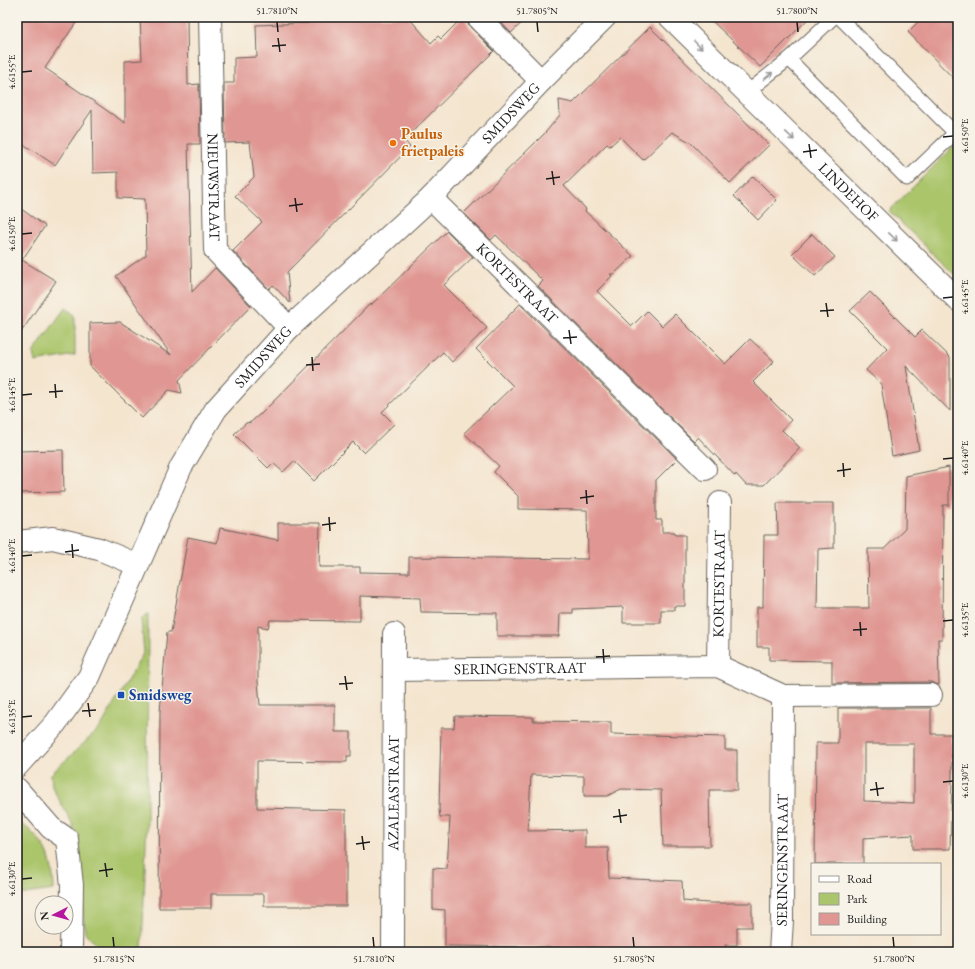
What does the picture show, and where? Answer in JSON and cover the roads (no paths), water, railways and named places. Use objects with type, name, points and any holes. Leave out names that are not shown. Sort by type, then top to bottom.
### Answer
[{"type":"street","name":"NIEUWSTRAAT","points":[[210,17],[215,250],[289,328]]},
{"type":"street","points":[[478,17],[541,80]]},
{"type":"street","name":"SMIDSWEG","points":[[17,766],[55,724],[89,677],[182,467],[216,409],[289,328],[431,198],[541,80],[605,17]]},
{"type":"street","name":"LINDEHOF","points":[[670,17],[958,300]]},
{"type":"street","name":"KORTESTRAAT","points":[[431,198],[705,469]]},
{"type":"street","name":"KORTESTRAAT","points":[[718,666],[720,503]]},
{"type":"street","points":[[17,542],[53,538],[99,549],[138,565]]},
{"type":"street","name":"AZALEASTRAAT","points":[[393,952],[394,634]]},
{"type":"street","name":"SERINGENSTRAAT","points":[[394,670],[718,666],[783,696],[931,694]]},
{"type":"street","name":"SERINGENSTRAAT","points":[[780,952],[782,912],[783,696]]},
{"type":"street","points":[[17,789],[51,828],[67,839],[72,885],[71,952]]},
{"type":"lane","points":[[746,93],[789,59],[834,17]]},
{"type":"lane","points":[[789,59],[907,179],[956,132],[839,17]]},
{"type":"place","name":"Paulus frietpaleis","points":[[393,143]]},
{"type":"place","name":"Smidsweg","points":[[121,695]]}]
